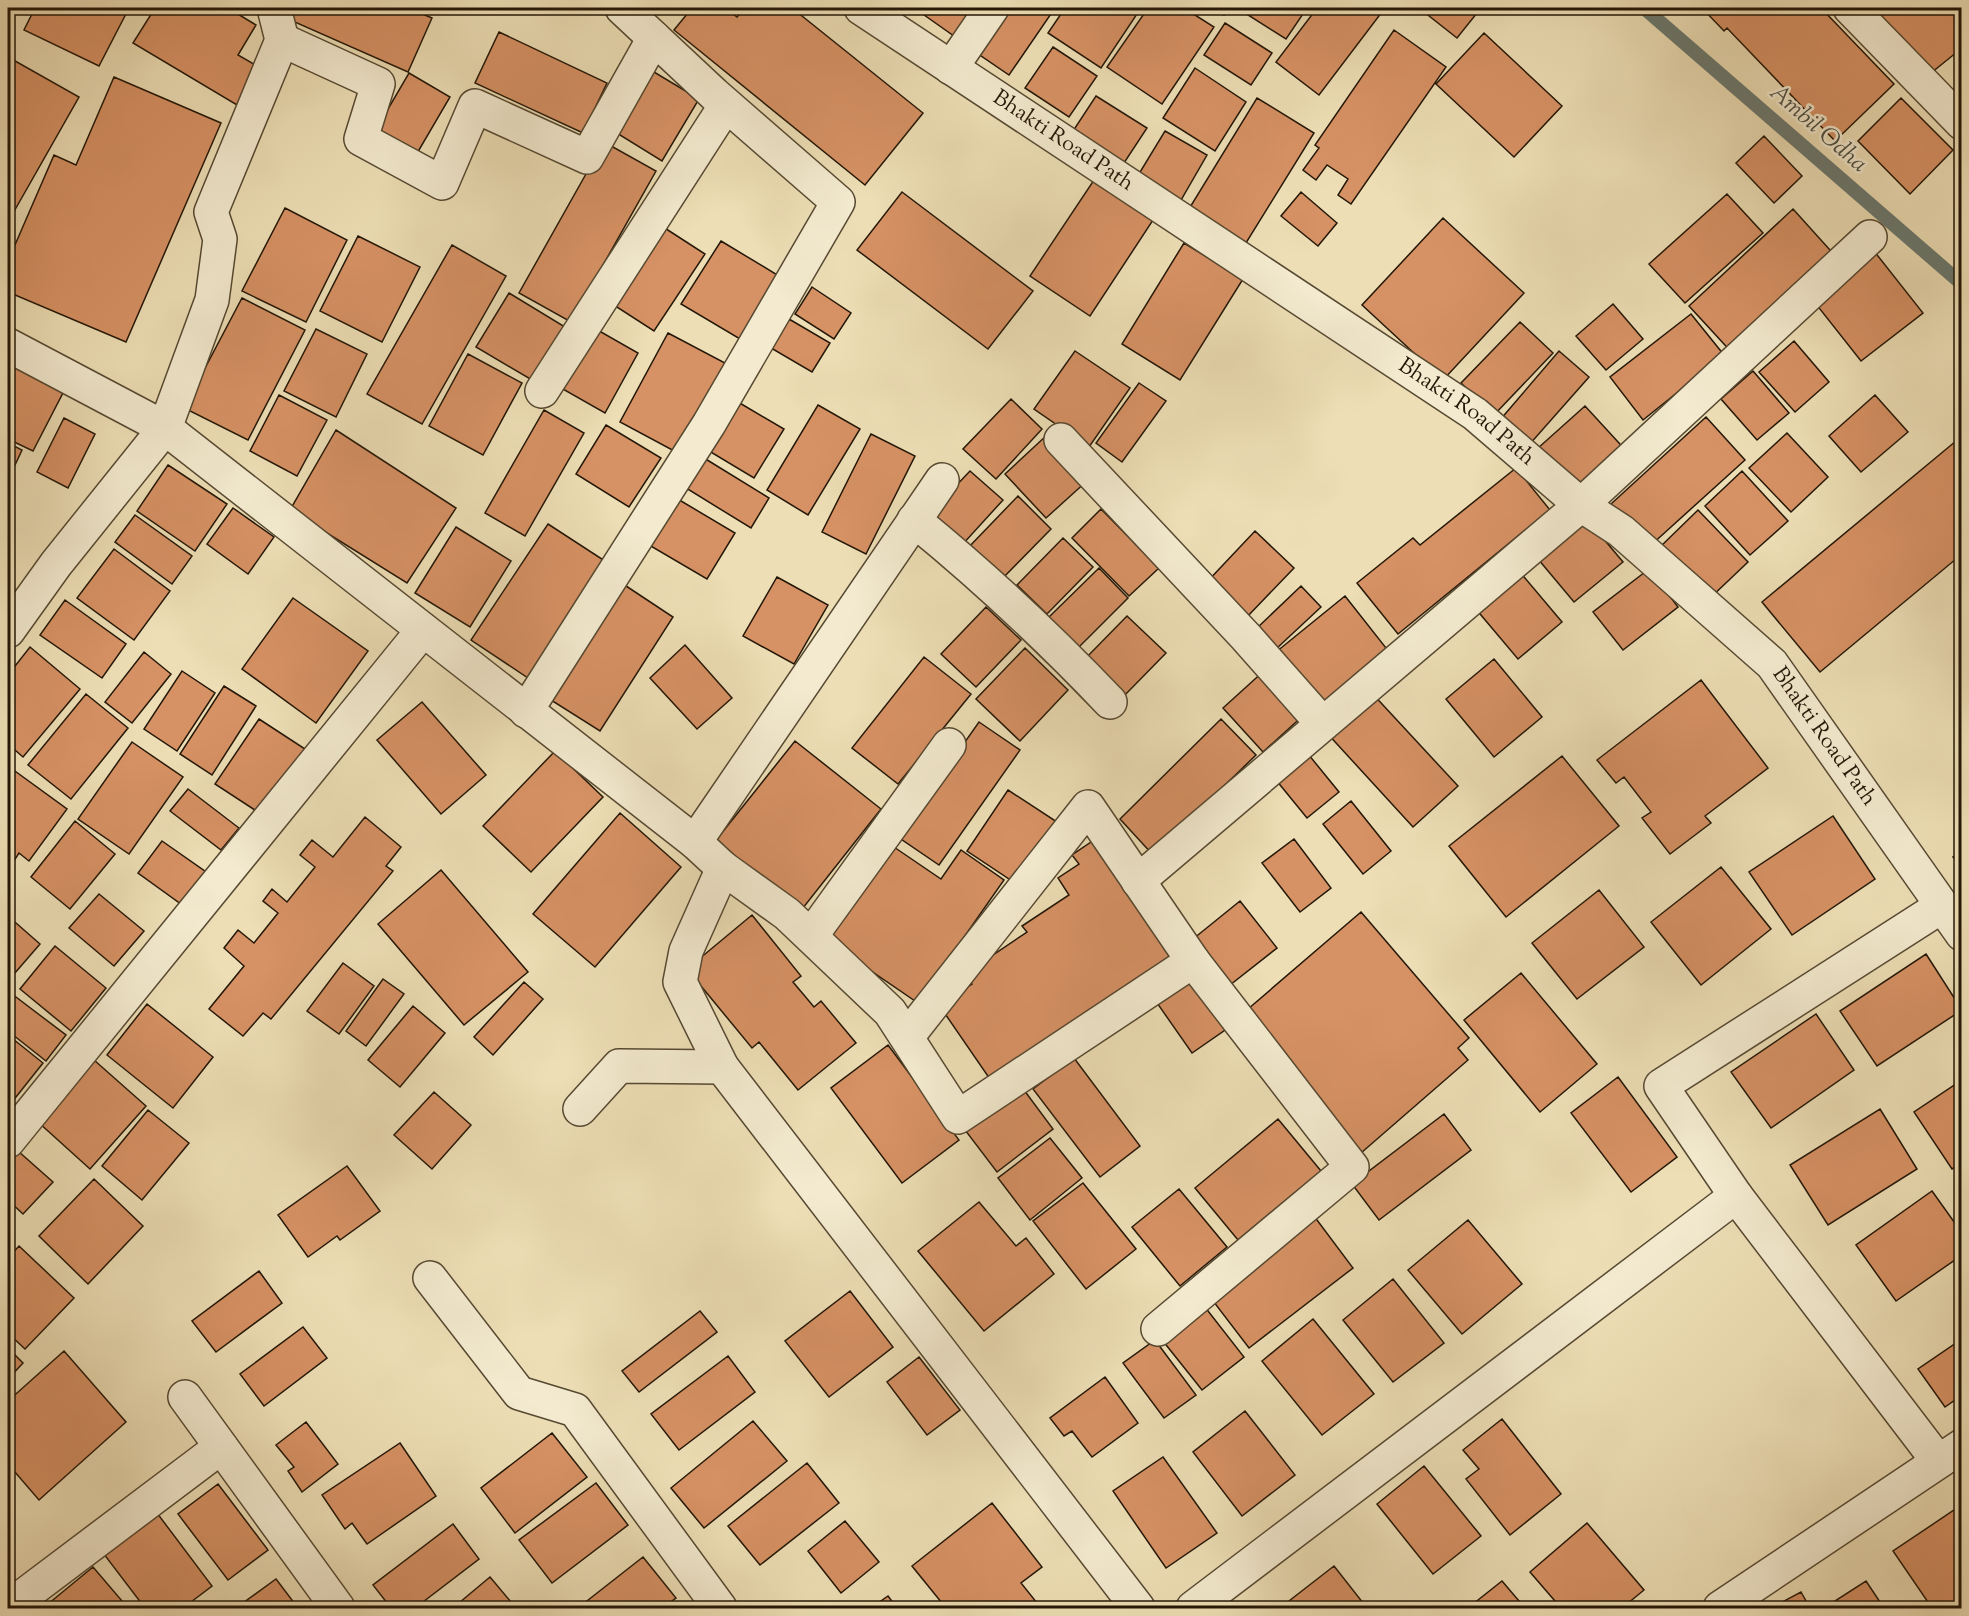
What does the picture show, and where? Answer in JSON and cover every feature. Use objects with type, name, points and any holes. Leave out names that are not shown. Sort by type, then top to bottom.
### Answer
[{"type":"street","points":[[8,631],[56,564],[165,428],[212,300],[220,239],[211,212],[282,40],[274,8]]},
{"type":"street","points":[[526,711],[709,424],[838,202],[726,105],[622,8]]},
{"type":"street","name":"Bhakti Road Path","points":[[861,8],[1475,414],[1581,505],[1621,531],[1772,664],[1962,934]]},
{"type":"street","points":[[951,68],[992,8]]},
{"type":"street","points":[[1850,8],[1962,123]]},
{"type":"street","points":[[282,40],[378,84],[361,139],[442,183],[475,106],[587,158],[654,38]]},
{"type":"street","points":[[542,391],[726,105]]},
{"type":"street","points":[[1138,881],[1581,505],[1870,237]]},
{"type":"street","points":[[8,345],[165,428],[695,842],[723,868],[787,914],[890,1012],[958,1116],[1193,961]]},
{"type":"street","points":[[1061,440],[1200,587],[1322,723]]},
{"type":"street","points":[[695,842],[942,480]]},
{"type":"street","points":[[914,520],[966,562],[1045,633],[1110,702]]},
{"type":"street","points":[[8,1141],[423,630]]},
{"type":"street","points":[[811,936],[949,745]]},
{"type":"street","points":[[907,1037],[1088,807],[1193,961],[1352,1167],[1158,1329]]},
{"type":"street","points":[[723,868],[686,951],[680,982],[722,1067],[1138,1608]]},
{"type":"street","points":[[1720,1608],[1950,1454],[1736,1196],[1661,1086],[1942,906]]},
{"type":"street","points":[[580,1109],[619,1066],[722,1067]]},
{"type":"street","points":[[1193,1608],[1736,1196]]},
{"type":"street","points":[[430,1278],[519,1393],[575,1410],[720,1608]]},
{"type":"street","points":[[185,1397],[338,1608]]},
{"type":"street","points":[[14,1603],[221,1447]]},
{"type":"building","points":[[35,8],[129,8],[99,66],[24,30]]},
{"type":"building","points":[[155,8],[228,8],[256,25],[238,55],[259,67],[237,105],[133,43]]},
{"type":"building","points":[[285,8],[408,8],[432,18],[408,72],[281,16]]},
{"type":"building","points":[[692,8],[725,8],[737,17],[745,8],[792,8],[923,113],[865,185],[674,30]]},
{"type":"building","points":[[919,8],[984,8],[961,41],[917,10]]},
{"type":"building","points":[[1000,8],[1055,8],[1009,75],[971,49]]},
{"type":"building","points":[[1065,8],[1141,8],[1101,68],[1048,33]]},
{"type":"building","points":[[1148,8],[1184,8],[1214,27],[1162,104],[1107,67]]},
{"type":"building","points":[[1213,8],[1229,8],[1224,15]]},
{"type":"building","points":[[1237,8],[1307,8],[1286,39]]},
{"type":"building","points":[[1317,8],[1385,8],[1319,95],[1276,62]]},
{"type":"building","points":[[1419,8],[1481,8],[1457,38]]},
{"type":"building","points":[[1702,8],[1821,8],[1894,84],[1835,141],[1727,28],[1724,31]]},
{"type":"building","points":[[1889,8],[1954,8],[1962,16],[1962,48],[1926,77],[1877,18]]},
{"type":"building","points":[[1225,23],[1272,53],[1251,85],[1204,55]]},
{"type":"building","points":[[1394,30],[1446,67],[1351,204],[1338,195],[1348,179],[1327,165],[1316,180],[1303,170],[1319,148],[1315,145]]},
{"type":"building","points":[[499,32],[607,83],[583,133],[475,83]]},
{"type":"building","points":[[1484,33],[1562,106],[1514,157],[1436,84]]},
{"type":"building","points":[[1053,47],[1097,76],[1069,117],[1025,88]]},
{"type":"building","points":[[8,57],[79,97],[8,222]]},
{"type":"building","points":[[644,66],[699,99],[662,161],[607,127]]},
{"type":"building","points":[[1195,68],[1246,102],[1215,151],[1163,118]]},
{"type":"building","points":[[409,73],[450,97],[412,162],[371,138]]},
{"type":"building","points":[[114,77],[221,123],[126,342],[8,292],[8,261],[54,155],[76,165]]},
{"type":"building","points":[[1096,96],[1147,128],[1124,163],[1073,131]]},
{"type":"building","points":[[1257,98],[1314,133],[1241,251],[1184,217]]},
{"type":"building","points":[[1901,98],[1953,150],[1910,194],[1858,141]]},
{"type":"building","points":[[1165,131],[1207,155],[1177,207],[1134,182]]},
{"type":"building","points":[[1764,136],[1802,176],[1774,203],[1736,163]]},
{"type":"building","points":[[604,142],[656,171],[571,322],[519,293]]},
{"type":"building","points":[[1096,177],[1155,217],[1090,316],[1030,276]]},
{"type":"building","points":[[902,192],[1033,291],[988,349],[857,250]]},
{"type":"building","points":[[1301,192],[1337,223],[1318,246],[1281,216]]},
{"type":"building","points":[[1727,194],[1763,233],[1685,303],[1649,264]]},
{"type":"building","points":[[285,208],[347,240],[306,322],[242,291]]},
{"type":"building","points":[[1793,209],[1839,260],[1735,356],[1689,306]]},
{"type":"building","points":[[1443,218],[1524,293],[1443,380],[1362,305]]},
{"type":"building","points":[[657,223],[705,254],[654,331],[606,300]]},
{"type":"building","points":[[358,236],[420,267],[382,342],[320,311]]},
{"type":"building","points":[[721,241],[779,276],[740,339],[681,304]]},
{"type":"building","points":[[1184,243],[1243,279],[1180,380],[1122,344]]},
{"type":"building","points":[[452,245],[506,276],[422,424],[367,394]]},
{"type":"building","points":[[1874,251],[1923,313],[1861,361],[1812,299]]},
{"type":"building","points":[[812,287],[851,313],[834,339],[795,314]]},
{"type":"building","points":[[509,293],[565,327],[532,380],[476,347]]},
{"type":"building","points":[[242,298],[305,330],[248,440],[184,408]]},
{"type":"building","points":[[1613,304],[1643,339],[1606,370],[1576,336]]},
{"type":"building","points":[[1691,314],[1724,355],[1643,420],[1610,377]]},
{"type":"building","points":[[789,319],[830,343],[812,372],[771,348]]},
{"type":"building","points":[[1520,322],[1553,353],[1494,415],[1461,383]]},
{"type":"building","points":[[587,324],[638,353],[605,413],[554,384]]},
{"type":"building","points":[[316,329],[367,354],[336,417],[284,391]]},
{"type":"building","points":[[668,333],[725,363],[676,452],[620,422]]},
{"type":"building","points":[[1794,341],[1829,382],[1795,412],[1759,372]]},
{"type":"building","points":[[1075,351],[1130,388],[1089,447],[1034,409]]},
{"type":"building","points":[[1559,351],[1589,377],[1529,445],[1500,420]]},
{"type":"building","points":[[468,354],[522,383],[483,455],[429,426]]},
{"type":"building","points":[[8,358],[66,387],[33,451],[8,439]]},
{"type":"building","points":[[1753,371],[1789,413],[1757,440],[1721,399]]},
{"type":"building","points":[[1139,383],[1166,401],[1122,462],[1096,443]]},
{"type":"building","points":[[279,395],[327,420],[297,476],[250,451]]},
{"type":"building","points":[[1875,395],[1908,432],[1861,472],[1829,436]]},
{"type":"building","points":[[1011,399],[1042,429],[996,479],[963,449]]},
{"type":"building","points":[[738,402],[784,429],[754,478],[709,451]]},
{"type":"building","points":[[818,405],[860,429],[808,515],[767,490]]},
{"type":"building","points":[[1585,406],[1630,455],[1583,498],[1537,449]]},
{"type":"building","points":[[544,410],[584,433],[525,536],[485,513]]},
{"type":"building","points":[[1706,417],[1745,460],[1650,546],[1611,504]]},
{"type":"building","points":[[64,418],[95,434],[68,488],[37,472]]},
{"type":"building","points":[[606,425],[661,458],[629,507],[576,474]]},
{"type":"building","points":[[336,430],[456,508],[407,583],[290,510]]},
{"type":"building","points":[[1787,433],[1828,477],[1791,512],[1749,468]]},
{"type":"building","points":[[871,434],[915,456],[866,554],[822,532]]},
{"type":"building","points":[[1047,435],[1088,480],[1046,518],[1005,474]]},
{"type":"building","points":[[1962,436],[1962,554],[1820,672],[1762,602]]},
{"type":"building","points":[[8,443],[22,450],[8,480]]},
{"type":"building","points":[[704,458],[769,498],[751,528],[686,488]]},
{"type":"building","points":[[168,465],[227,504],[195,551],[137,511]]},
{"type":"building","points":[[1516,468],[1550,510],[1398,634],[1357,583],[1413,538],[1420,545]]},
{"type":"building","points":[[970,471],[1003,500],[962,545],[929,514]]},
{"type":"building","points":[[1742,471],[1788,521],[1750,555],[1705,506]]},
{"type":"building","points":[[1018,496],[1051,529],[999,582],[966,550]]},
{"type":"building","points":[[676,498],[735,533],[707,579],[649,545]]},
{"type":"building","points":[[233,508],[274,537],[248,574],[207,544]]},
{"type":"building","points":[[1101,509],[1159,568],[1129,596],[1072,538]]},
{"type":"building","points":[[1698,510],[1748,562],[1707,601],[1658,549]]},
{"type":"building","points":[[1581,512],[1623,562],[1574,602],[1533,553]]},
{"type":"building","points":[[135,515],[192,556],[172,584],[115,542]]},
{"type":"building","points":[[548,524],[608,563],[531,680],[471,640]]},
{"type":"building","points":[[456,527],[511,561],[470,627],[415,593]]},
{"type":"building","points":[[1255,531],[1294,568],[1245,619],[1206,583]]},
{"type":"building","points":[[1063,538],[1093,567],[1047,614],[1017,585]]},
{"type":"building","points":[[114,549],[170,591],[134,640],[77,598]]},
{"type":"building","points":[[1514,565],[1562,622],[1518,659],[1470,602]]},
{"type":"building","points":[[1099,568],[1128,598],[1078,648],[1048,618]]},
{"type":"building","points":[[1649,569],[1678,607],[1623,650],[1593,612]]},
{"type":"building","points":[[777,577],[828,605],[794,664],[743,636]]},
{"type":"building","points":[[617,580],[673,617],[600,731],[543,695]]},
{"type":"building","points":[[1301,586],[1321,607],[1276,649],[1257,628]]},
{"type":"building","points":[[1345,596],[1390,653],[1320,708],[1276,652]]},
{"type":"building","points":[[293,598],[368,651],[316,723],[242,669]]},
{"type":"building","points":[[65,600],[126,644],[102,678],[40,635]]},
{"type":"building","points":[[986,607],[1021,640],[976,687],[941,654]]},
{"type":"building","points":[[1127,616],[1166,653],[1122,698],[1083,661]]},
{"type":"building","points":[[685,645],[732,698],[697,729],[650,678]]},
{"type":"building","points":[[30,647],[80,689],[23,757],[8,744],[8,675]]},
{"type":"building","points":[[1025,648],[1068,690],[1020,741],[976,699]]},
{"type":"building","points":[[144,652],[171,674],[132,723],[105,702]]},
{"type":"building","points":[[924,657],[971,694],[898,784],[852,748]]},
{"type":"building","points":[[1494,659],[1542,717],[1494,757],[1446,699]]},
{"type":"building","points":[[1266,669],[1306,713],[1263,752],[1223,708]]},
{"type":"building","points":[[182,671],[215,693],[177,751],[144,729]]},
{"type":"building","points":[[1701,680],[1768,768],[1705,816],[1711,823],[1670,854],[1642,818],[1651,812],[1624,777],[1616,783],[1597,760]]},
{"type":"building","points":[[224,686],[256,706],[212,775],[180,754]]},
{"type":"building","points":[[1370,691],[1458,786],[1413,827],[1326,732]]},
{"type":"building","points":[[86,694],[128,728],[71,799],[28,765]]},
{"type":"building","points":[[422,702],[486,775],[441,814],[377,740]]},
{"type":"building","points":[[259,719],[305,749],[261,814],[215,784]]},
{"type":"building","points":[[1221,719],[1256,755],[1153,855],[1120,819]]},
{"type":"building","points":[[979,722],[1020,750],[939,865],[898,837]]},
{"type":"building","points":[[795,741],[881,809],[799,913],[713,844]]},
{"type":"building","points":[[132,742],[183,777],[129,854],[78,819]]},
{"type":"building","points":[[1304,749],[1339,792],[1307,818],[1272,775]]},
{"type":"building","points":[[555,751],[603,797],[531,872],[483,826]]},
{"type":"building","points":[[1562,756],[1619,826],[1506,917],[1449,846]]},
{"type":"building","points":[[8,766],[67,809],[29,861],[19,853],[8,870]]},
{"type":"building","points":[[188,789],[239,828],[221,850],[170,811]]},
{"type":"building","points":[[1008,790],[1057,822],[1015,883],[967,851]]},
{"type":"building","points":[[1351,801],[1391,851],[1363,874],[1323,824]]},
{"type":"building","points":[[620,813],[681,867],[595,967],[533,914]]},
{"type":"building","points":[[1833,816],[1875,879],[1792,935],[1749,872]]},
{"type":"building","points":[[365,817],[401,847],[386,866],[393,871],[271,1019],[263,1013],[243,1036],[209,1009],[244,966],[224,948],[238,930],[254,943],[278,913],[263,901],[272,889],[287,902],[315,867],[300,855],[312,840],[333,857]]},
{"type":"building","points":[[75,821],[115,854],[70,909],[31,877]]},
{"type":"building","points":[[1097,838],[1179,959],[994,1085],[939,1005],[972,984],[965,974],[1027,932],[1022,926],[1069,895],[1058,878],[1079,864],[1072,855]]},
{"type":"building","points":[[1294,839],[1331,888],[1300,912],[1262,863]]},
{"type":"building","points":[[162,841],[209,874],[185,907],[138,873]]},
{"type":"building","points":[[891,845],[941,879],[961,850],[1004,880],[918,1003],[826,940]]},
{"type":"building","points":[[1962,851],[1962,869],[1953,857]]},
{"type":"building","points":[[1721,867],[1771,929],[1701,985],[1651,922]]},
{"type":"building","points":[[441,870],[528,972],[464,1025],[378,924]]},
{"type":"building","points":[[1599,890],[1644,947],[1577,999],[1532,943]]},
{"type":"building","points":[[99,894],[144,931],[114,966],[69,928]]},
{"type":"building","points":[[1240,901],[1277,948],[1230,985],[1193,939]]},
{"type":"building","points":[[1361,912],[1469,1038],[1458,1048],[1468,1060],[1361,1153],[1241,1015]]},
{"type":"building","points":[[752,915],[801,976],[793,982],[814,1007],[821,1001],[856,1043],[798,1090],[759,1042],[752,1048],[687,969]]},
{"type":"building","points":[[8,916],[40,944],[8,981]]},
{"type":"building","points":[[55,946],[106,988],[71,1031],[20,989]]},
{"type":"building","points":[[1926,954],[1962,1010],[1877,1066],[1840,1011]]},
{"type":"building","points":[[343,963],[374,986],[339,1034],[307,1011]]},
{"type":"building","points":[[1521,973],[1597,1064],[1540,1112],[1464,1020]]},
{"type":"building","points":[[1191,975],[1228,1028],[1192,1053],[1155,1000]]},
{"type":"building","points":[[383,979],[404,994],[366,1046],[346,1031]]},
{"type":"building","points":[[524,982],[543,999],[493,1055],[474,1037]]},
{"type":"building","points":[[12,994],[66,1035],[46,1061],[8,1031],[8,1000]]},
{"type":"building","points":[[147,1004],[213,1057],[173,1108],[107,1055]]},
{"type":"building","points":[[413,1006],[445,1033],[400,1087],[368,1060]]},
{"type":"building","points":[[1816,1014],[1854,1070],[1771,1128],[1731,1072]]},
{"type":"building","points":[[8,1035],[43,1063],[8,1107]]},
{"type":"building","points":[[888,1045],[959,1140],[902,1183],[831,1088]]},
{"type":"building","points":[[1074,1058],[1140,1146],[1100,1177],[1033,1089]]},
{"type":"building","points":[[94,1060],[146,1106],[90,1169],[38,1122]]},
{"type":"building","points":[[1618,1077],[1677,1157],[1631,1192],[1571,1113]]},
{"type":"building","points":[[1962,1080],[1962,1163],[1952,1169],[1914,1112]]},
{"type":"building","points":[[1021,1086],[1053,1129],[997,1172],[965,1130]]},
{"type":"building","points":[[434,1092],[471,1125],[432,1169],[394,1135]]},
{"type":"building","points":[[1880,1109],[1917,1169],[1828,1225],[1790,1165]]},
{"type":"building","points":[[148,1110],[189,1143],[142,1200],[102,1166]]},
{"type":"building","points":[[1444,1114],[1471,1150],[1379,1220],[1352,1184]]},
{"type":"building","points":[[1278,1119],[1321,1171],[1238,1240],[1195,1188]]},
{"type":"building","points":[[1050,1138],[1082,1178],[1030,1220],[998,1178]]},
{"type":"building","points":[[18,1151],[53,1182],[23,1214],[8,1200],[8,1163]]},
{"type":"building","points":[[347,1166],[380,1211],[340,1240],[337,1236],[308,1257],[278,1215]]},
{"type":"building","points":[[94,1179],[143,1226],[88,1284],[39,1236]]},
{"type":"building","points":[[1083,1183],[1136,1249],[1086,1289],[1033,1221]]},
{"type":"building","points":[[1179,1189],[1227,1247],[1180,1286],[1132,1227]]},
{"type":"building","points":[[1932,1191],[1962,1233],[1962,1255],[1896,1301],[1856,1245]]},
{"type":"building","points":[[979,1202],[1016,1246],[1026,1238],[1054,1274],[984,1331],[918,1251]]},
{"type":"building","points":[[1314,1216],[1353,1268],[1249,1348],[1210,1297]]},
{"type":"building","points":[[1468,1220],[1522,1284],[1462,1334],[1408,1270]]},
{"type":"building","points":[[19,1246],[74,1298],[25,1349],[8,1333],[8,1258]]},
{"type":"building","points":[[259,1271],[282,1303],[216,1352],[192,1321]]},
{"type":"building","points":[[1393,1279],[1444,1343],[1393,1382],[1343,1320]]},
{"type":"building","points":[[850,1291],[893,1347],[829,1397],[785,1341]]},
{"type":"building","points":[[1201,1302],[1244,1357],[1202,1390],[1159,1336]]},
{"type":"building","points":[[700,1311],[717,1332],[639,1392],[622,1371]]},
{"type":"building","points":[[1313,1319],[1374,1394],[1322,1435],[1262,1361]]},
{"type":"building","points":[[303,1327],[327,1358],[264,1406],[240,1374]]},
{"type":"building","points":[[1962,1339],[1962,1395],[1945,1407],[1918,1369]]},
{"type":"building","points":[[1155,1340],[1196,1395],[1164,1418],[1123,1363]]},
{"type":"building","points":[[8,1348],[23,1363],[8,1379]]},
{"type":"building","points":[[64,1351],[126,1422],[39,1500],[8,1464],[8,1401]]},
{"type":"building","points":[[728,1356],[755,1392],[679,1450],[651,1414]]},
{"type":"building","points":[[919,1357],[960,1410],[927,1435],[887,1382]]},
{"type":"building","points":[[1105,1377],[1138,1423],[1092,1457],[1072,1431],[1064,1436],[1050,1418]]},
{"type":"building","points":[[1245,1411],[1295,1475],[1242,1516],[1193,1452]]},
{"type":"building","points":[[1502,1419],[1561,1494],[1510,1535],[1466,1479],[1479,1469],[1463,1450]]},
{"type":"building","points":[[753,1421],[787,1461],[704,1528],[671,1488]]},
{"type":"building","points":[[306,1422],[338,1464],[302,1492],[288,1471],[294,1467],[276,1445]]},
{"type":"building","points":[[552,1433],[587,1477],[515,1533],[481,1488]]},
{"type":"building","points":[[400,1443],[436,1496],[367,1544],[352,1523],[345,1529],[322,1495]]},
{"type":"building","points":[[1163,1457],[1217,1533],[1166,1568],[1113,1491]]},
{"type":"building","points":[[807,1463],[839,1503],[760,1565],[728,1526]]},
{"type":"building","points":[[1424,1466],[1481,1536],[1433,1574],[1377,1504]]},
{"type":"building","points":[[596,1483],[628,1525],[552,1583],[519,1540]]},
{"type":"building","points":[[218,1484],[268,1550],[228,1580],[178,1514]]},
{"type":"building","points":[[992,1503],[1042,1567],[1021,1583],[1041,1608],[946,1608],[912,1566]]},
{"type":"building","points":[[1960,1506],[1962,1608],[1932,1608],[1893,1551]]},
{"type":"building","points":[[154,1509],[212,1586],[183,1608],[145,1608],[100,1549]]},
{"type":"building","points":[[845,1521],[879,1562],[841,1593],[808,1551]]},
{"type":"building","points":[[1587,1523],[1644,1590],[1622,1608],[1561,1608],[1530,1572]]},
{"type":"building","points":[[453,1524],[479,1559],[415,1608],[391,1608],[373,1585]]},
{"type":"building","points":[[643,1557],[676,1598],[662,1608],[578,1608]]},
{"type":"building","points":[[1334,1566],[1367,1608],[1280,1608]]},
{"type":"building","points":[[93,1567],[128,1608],[52,1608],[48,1604]]},
{"type":"building","points":[[490,1577],[516,1608],[453,1608]]},
{"type":"building","points":[[276,1579],[298,1608],[236,1608]]},
{"type":"building","points":[[1502,1581],[1525,1608],[1468,1608]]},
{"type":"building","points":[[1866,1581],[1884,1608],[1824,1608]]},
{"type":"building","points":[[1801,1592],[1810,1608],[1771,1608]]},
{"type":"building","points":[[888,1596],[897,1608],[871,1608]]},
{"type":"waterway","name":"Ambil Odha","points":[[1644,8],[1962,284]]}]
